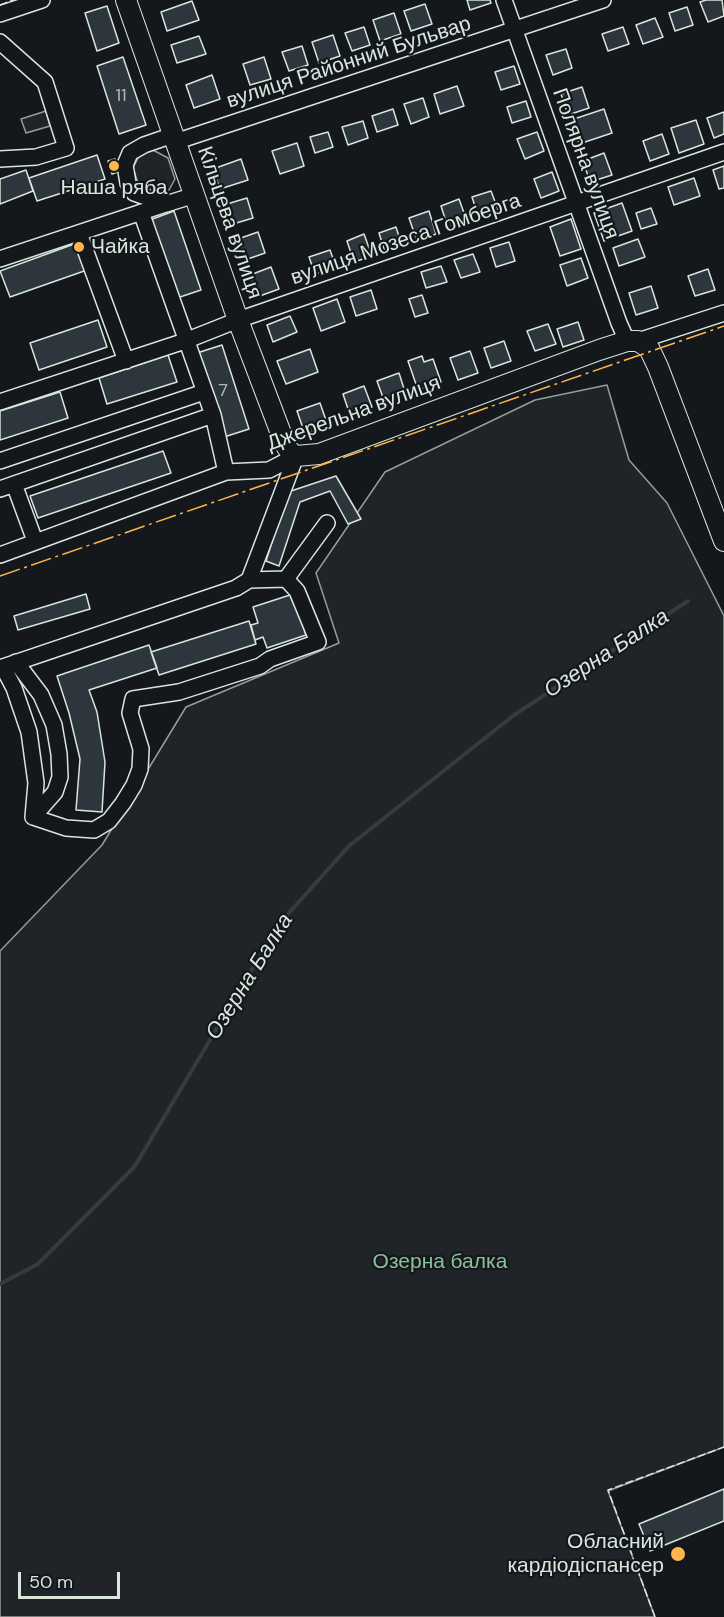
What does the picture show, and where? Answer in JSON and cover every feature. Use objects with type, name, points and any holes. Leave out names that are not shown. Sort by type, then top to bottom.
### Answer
[{"type":"main road","name":"Кільцева вулиця","points":[[126,0],[238,320],[285,444],[296,456]]},
{"type":"main road","name":"Джерельна вулиця","points":[[296,456],[319,454],[633,341]]},
{"type":"main road","points":[[633,341],[649,348],[658,367],[724,541]]},
{"type":"street","points":[[0,14],[42,0]]},
{"type":"street","name":"Полярна вулиця","points":[[504,0],[619,323],[633,341]]},
{"type":"street","name":"вулиця Районний Бульвар","points":[[174,138],[603,0]]},
{"type":"street","points":[[0,42],[45,82],[66,148],[36,157],[0,159]]},
{"type":"street","points":[[166,204],[134,193],[128,183],[125,165],[130,153],[144,145],[174,138]]},
{"type":"street","name":"вулиця Мозеса Гомберга","points":[[0,402],[126,361],[724,152]]},
{"type":"street","points":[[0,259],[195,195]]},
{"type":"street","points":[[141,212],[213,415],[226,472]]},
{"type":"street","points":[[79,233],[126,361]]},
{"type":"street","name":"Джерельна вулиця","points":[[633,341],[724,313]]},
{"type":"street","points":[[0,461],[204,392]]},
{"type":"street","points":[[35,541],[4,486],[213,415]]},
{"type":"street","points":[[249,580],[296,456]]},
{"type":"street","name":"Джерельна вулиця","points":[[0,555],[226,472],[269,470],[296,456]]},
{"type":"street","points":[[286,579],[327,523]]},
{"type":"street","points":[[6,666],[236,588],[249,580],[286,579],[297,591],[318,642],[270,659],[260,666],[179,692],[133,699],[130,713],[141,750],[140,769],[128,794],[109,820],[94,830],[66,828],[33,817]]},
{"type":"street","points":[[6,666],[29,732],[36,783],[33,817]]},
{"type":"street","points":[[6,666],[41,695],[54,725],[60,777],[55,792],[33,817]]},
{"type":"green space","points":[[46,111],[50,126],[26,133],[21,119]]},
{"type":"green space","points":[[153,150],[168,158],[175,179],[169,190],[154,196],[141,192],[133,168],[140,154]]},
{"type":"green space","name":"Озерна балка","points":[[607,385],[629,460],[667,503],[724,616],[724,1447],[608,1491],[655,1617],[0,1617],[0,951],[102,845],[186,707],[339,643],[316,573],[385,472],[535,400]]},
{"type":"building","points":[[467,0],[490,0],[491,3],[470,10]]},
{"type":"building","points":[[722,0],[724,16],[708,22],[700,2]]},
{"type":"building","points":[[192,1],[199,20],[167,31],[161,12]]},
{"type":"building","points":[[425,4],[432,24],[411,31],[404,11]]},
{"type":"building","points":[[107,6],[119,43],[97,51],[85,13]]},
{"type":"building","points":[[687,7],[693,25],[675,31],[669,13]]},
{"type":"building","points":[[394,13],[401,34],[380,41],[373,20]]},
{"type":"building","points":[[655,18],[663,37],[643,44],[636,25]]},
{"type":"building","points":[[364,27],[370,45],[352,51],[345,33]]},
{"type":"building","points":[[623,27],[629,44],[608,51],[602,34]]},
{"type":"building","points":[[333,35],[340,56],[319,63],[312,42]]},
{"type":"building","points":[[199,36],[206,54],[177,63],[171,45]]},
{"type":"building","points":[[302,46],[308,65],[289,71],[282,52]]},
{"type":"building","points":[[566,49],[572,68],[553,75],[546,55]]},
{"type":"building","points":[[123,57],[146,125],[119,134],[97,66]]},
{"type":"building","points":[[264,57],[271,79],[250,85],[243,64]]},
{"type":"building","points":[[514,66],[520,84],[501,90],[495,72]]},
{"type":"building","points":[[212,75],[220,99],[194,108],[186,85]]},
{"type":"building","points":[[457,86],[464,106],[440,114],[434,94]]},
{"type":"building","points":[[582,87],[589,108],[568,115],[561,94]]},
{"type":"building","points":[[423,98],[429,117],[411,124],[404,104]]},
{"type":"building","points":[[526,101],[531,117],[512,123],[507,107]]},
{"type":"building","points":[[393,109],[398,125],[377,132],[372,116]]},
{"type":"building","points":[[604,109],[612,133],[579,144],[571,120]]},
{"type":"building","points":[[724,112],[724,134],[714,138],[707,118]]},
{"type":"building","points":[[696,120],[704,144],[679,153],[671,128]]},
{"type":"building","points":[[363,121],[368,138],[348,145],[342,127]]},
{"type":"building","points":[[328,132],[333,147],[315,153],[310,137]]},
{"type":"building","points":[[537,132],[544,151],[525,159],[517,139]]},
{"type":"building","points":[[662,134],[669,154],[650,161],[643,141]]},
{"type":"building","points":[[297,143],[304,166],[280,174],[272,151]]},
{"type":"building","points":[[604,153],[612,175],[590,182],[583,161]]},
{"type":"building","points":[[97,155],[105,179],[37,201],[29,178]]},
{"type":"building","name":"Наша ряба","points":[[115,159],[120,171],[112,174],[108,161]]},
{"type":"building","points":[[241,159],[248,180],[220,189],[213,169]]},
{"type":"building","points":[[724,166],[724,188],[719,189],[713,170]]},
{"type":"building","points":[[26,170],[33,191],[0,204],[0,179]]},
{"type":"building","points":[[552,172],[559,191],[541,198],[534,179]]},
{"type":"building","points":[[694,178],[700,196],[674,205],[668,187]]},
{"type":"building","points":[[491,191],[499,212],[479,219],[472,197]]},
{"type":"building","points":[[247,198],[253,218],[233,224],[227,204]]},
{"type":"building","points":[[459,199],[468,224],[449,231],[441,206]]},
{"type":"building","points":[[622,203],[632,231],[604,241],[594,213]]},
{"type":"building","points":[[651,208],[657,224],[641,229],[636,213]]},
{"type":"building","points":[[174,211],[201,290],[177,298],[150,220]]},
{"type":"building","points":[[429,211],[436,234],[417,241],[409,218]]},
{"type":"building","points":[[571,219],[581,249],[560,256],[550,227]]},
{"type":"building","points":[[396,227],[402,246],[385,252],[379,233]]},
{"type":"building","points":[[258,232],[265,253],[245,260],[238,239]]},
{"type":"building","points":[[364,234],[372,256],[354,262],[347,241]]},
{"type":"building","points":[[638,239],[645,257],[619,266],[613,248]]},
{"type":"building","points":[[509,242],[515,261],[496,267],[490,248]]},
{"type":"building","points":[[77,243],[87,270],[10,297],[0,271]]},
{"type":"building","points":[[330,250],[336,267],[315,274],[309,257]]},
{"type":"building","points":[[473,254],[480,272],[461,278],[454,260]]},
{"type":"building","points":[[581,258],[588,278],[567,286],[560,265]]},
{"type":"building","points":[[441,266],[447,282],[426,288],[421,272]]},
{"type":"building","points":[[271,267],[279,289],[257,297],[250,275]]},
{"type":"building","points":[[708,269],[715,290],[695,296],[688,276]]},
{"type":"building","points":[[651,286],[658,308],[636,315],[629,293]]},
{"type":"building","points":[[371,290],[377,309],[356,316],[350,297]]},
{"type":"building","points":[[422,295],[428,313],[415,317],[409,299]]},
{"type":"building","points":[[337,299],[345,322],[321,331],[313,308]]},
{"type":"building","points":[[290,316],[297,332],[273,342],[267,325]]},
{"type":"building","points":[[98,320],[107,347],[39,370],[30,343]]},
{"type":"building","points":[[578,322],[584,340],[563,347],[557,329]]},
{"type":"building","points":[[548,324],[556,344],[535,351],[527,331]]},
{"type":"building","points":[[504,341],[511,361],[491,368],[484,348]]},
{"type":"building","points":[[222,345],[249,429],[224,437],[197,353]]},
{"type":"building","points":[[310,349],[318,372],[286,384],[277,361]]},
{"type":"building","points":[[470,351],[478,373],[458,380],[450,358]]},
{"type":"building","points":[[168,355],[177,382],[107,404],[99,378]]},
{"type":"building","points":[[422,356],[424,362],[433,359],[441,382],[418,390],[408,361]]},
{"type":"building","points":[[399,373],[406,395],[385,403],[377,381]]},
{"type":"building","points":[[364,386],[372,407],[350,415],[343,394]]},
{"type":"building","points":[[60,392],[68,418],[0,440],[0,411]]},
{"type":"building","points":[[320,403],[328,426],[305,434],[297,411]]},
{"type":"building","points":[[163,451],[171,473],[38,518],[30,496]]},
{"type":"building","points":[[336,476],[361,519],[348,524],[330,491],[300,502],[279,566],[266,561],[288,492]]},
{"type":"building","points":[[86,594],[90,609],[18,630],[14,616]]},
{"type":"building","points":[[293,594],[306,635],[267,648],[263,637],[255,640],[251,625],[258,623],[253,607]]},
{"type":"building","points":[[249,621],[256,644],[159,675],[151,652]]},
{"type":"building","points":[[149,645],[157,668],[89,690],[97,712],[105,762],[102,812],[76,810],[80,759],[57,676]]},
{"type":"building","points":[[724,1489],[724,1521],[650,1551],[639,1524]]},
{"type":"waterway","name":"Озерна Балка","points":[[0,1284],[38,1264],[135,1166],[279,924],[349,846],[514,715],[688,601]]},
{"type":"fence","points":[[0,5],[13,0]]},
{"type":"fence","points":[[655,1617],[608,1490],[724,1447]]},
{"type":"power","points":[[0,576],[724,326]]},
{"type":"place","name":"Наша ряба","points":[[114,166]]},
{"type":"place","name":"Чайка","points":[[79,247]]},
{"type":"place","name":"Обласний кардіодіспансер","points":[[678,1554]]}]
